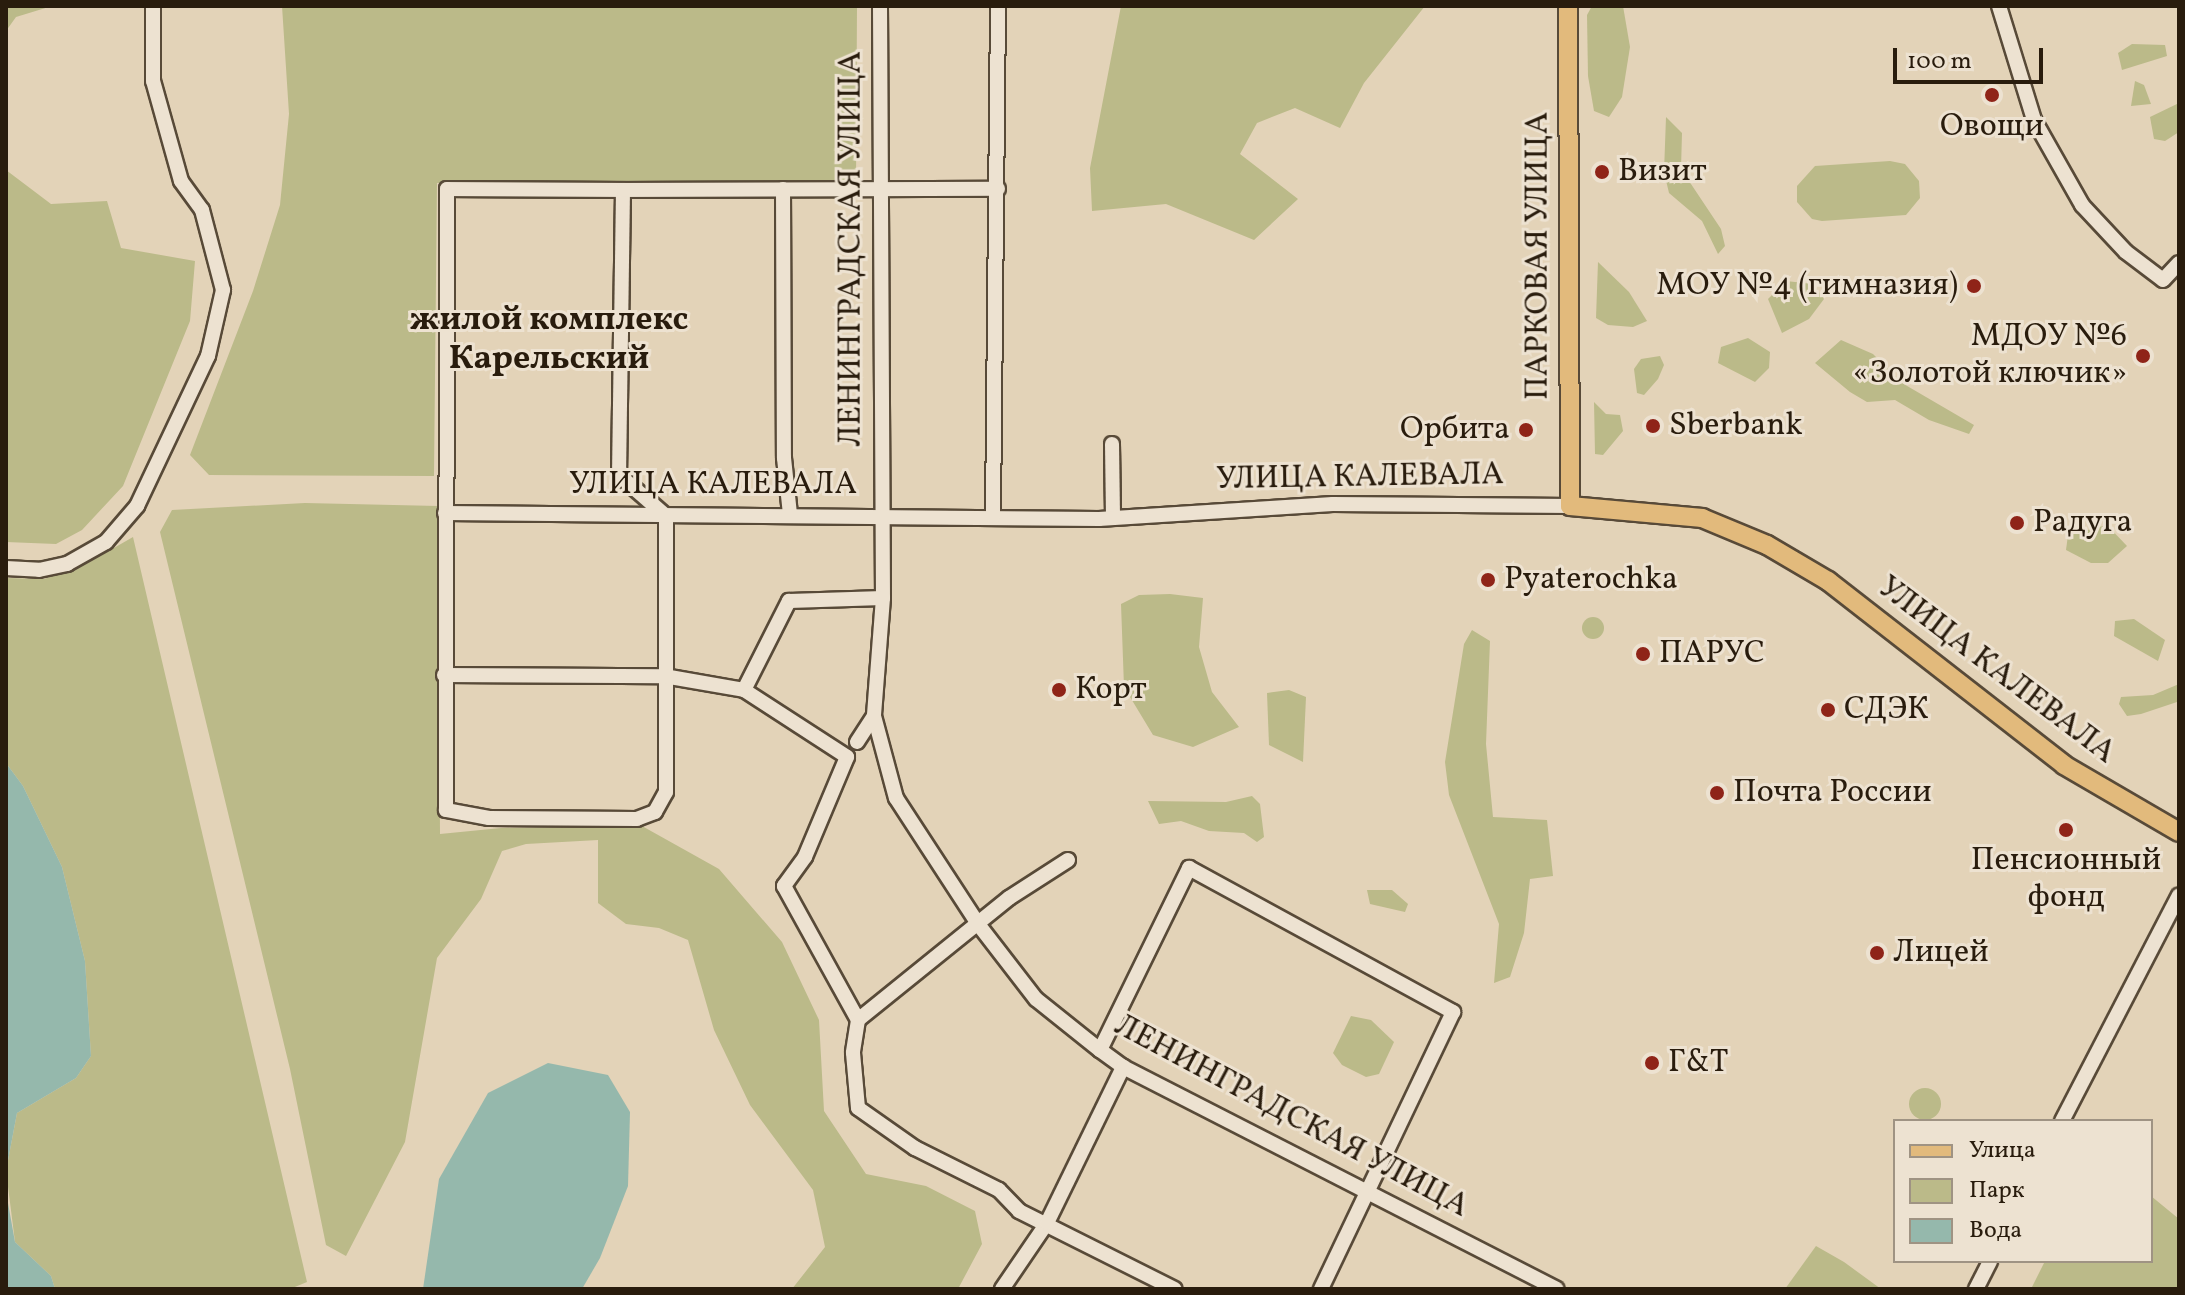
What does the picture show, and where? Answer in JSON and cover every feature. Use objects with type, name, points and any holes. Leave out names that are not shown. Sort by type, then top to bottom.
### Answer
[{"type":"main road","name":"ПАРКОВАЯ УЛИЦА","points":[[1568,6],[1570,506]]},
{"type":"main road","name":"УЛИЦА КАЛЕВАЛА","points":[[1570,506],[1702,518],[1767,545],[1828,581],[2064,765],[2179,832]]},
{"type":"street","points":[[6,568],[39,570],[67,564],[106,542],[137,506],[208,356],[223,290],[202,210],[181,181],[153,81],[153,6]]},
{"type":"street","name":"ЛЕНИНГРАДСКАЯ УЛИЦА","points":[[880,6],[883,598],[874,716],[896,798],[978,924],[1036,999],[1100,1050],[1123,1067],[1556,1289]]},
{"type":"street","points":[[993,516],[997,497],[998,6]]},
{"type":"street","points":[[1999,6],[2034,120],[2082,205],[2126,252],[2163,280],[2179,263]]},
{"type":"street","points":[[623,190],[619,475],[666,516],[666,792],[655,812],[637,819],[489,818],[446,810],[447,189],[998,189]]},
{"type":"street","points":[[783,189],[784,458],[790,514]]},
{"type":"street","points":[[1112,444],[1113,517]]},
{"type":"street","name":"УЛИЦА КАЛЕВАЛА","points":[[445,513],[1113,517],[1333,504],[1570,506]]},
{"type":"street","points":[[744,690],[789,601],[883,598]]},
{"type":"street","points":[[444,675],[664,676],[744,690],[847,757],[805,857],[784,886],[858,1020],[853,1053],[858,1108],[915,1148],[999,1190],[1019,1211],[1175,1289]]},
{"type":"street","points":[[857,742],[874,716]]},
{"type":"street","points":[[858,1020],[978,924],[1068,860]]},
{"type":"street","points":[[1100,1050],[1189,868],[1453,1012],[1321,1289]]},
{"type":"street","points":[[2063,1119],[2179,895]]},
{"type":"street","points":[[1002,1289],[1047,1223],[1123,1067]]},
{"type":"street","points":[[1976,1289],[1989,1263]]},
{"type":"green space","points":[[6,6],[52,6],[16,17],[6,31]]},
{"type":"green space","points":[[282,6],[857,6],[856,183],[437,183],[434,476],[209,475],[190,455],[253,291],[280,205],[289,114]]},
{"type":"green space","points":[[1121,6],[1425,6],[1364,83],[1340,128],[1295,108],[1257,123],[1240,154],[1298,199],[1254,240],[1166,204],[1092,211],[1090,168]]},
{"type":"green space","points":[[1592,6],[1623,6],[1630,47],[1622,97],[1609,117],[1594,111],[1588,76],[1587,15]]},
{"type":"green space","points":[[2132,44],[2165,45],[2167,56],[2122,70],[2118,53]]},
{"type":"green space","points":[[2135,81],[2144,85],[2151,104],[2131,106]]},
{"type":"green space","points":[[2179,103],[2179,132],[2165,141],[2154,139],[2150,117]]},
{"type":"green space","points":[[1666,117],[1682,133],[1681,169],[1721,229],[1725,246],[1718,254],[1702,221],[1669,193],[1664,172]]},
{"type":"green space","points":[[1890,161],[1905,164],[1919,181],[1920,198],[1906,215],[1822,221],[1812,219],[1797,202],[1797,186],[1815,166]]},
{"type":"green space","points":[[6,170],[51,204],[107,201],[121,248],[195,261],[190,321],[123,486],[82,530],[56,544],[6,542]]},
{"type":"green space","points":[[1598,262],[1629,292],[1647,321],[1633,327],[1608,325],[1596,318]]},
{"type":"green space","points":[[1786,281],[1813,284],[1824,299],[1809,319],[1782,333],[1768,299]]},
{"type":"green space","points":[[1748,338],[1770,352],[1769,368],[1755,382],[1718,363],[1721,347]]},
{"type":"green space","points":[[1841,340],[1873,354],[1902,383],[1974,425],[1969,434],[1929,420],[1895,400],[1867,402],[1850,392],[1815,363]]},
{"type":"green space","points":[[1660,356],[1664,365],[1658,379],[1644,395],[1637,393],[1634,369],[1641,359]]},
{"type":"green space","points":[[1594,402],[1606,414],[1620,415],[1623,431],[1603,455],[1595,454]]},
{"type":"green space","points":[[305,503],[438,506],[440,834],[501,828],[642,826],[719,869],[782,942],[819,1020],[824,1111],[866,1174],[926,1186],[975,1211],[982,1244],[958,1289],[792,1289],[825,1247],[813,1190],[750,1105],[714,1030],[688,940],[659,928],[626,924],[598,903],[598,840],[526,844],[502,851],[481,899],[437,958],[405,1142],[346,1256],[326,1245],[290,1069],[160,532],[172,510]]},
{"type":"green space","points":[[2107,525],[2127,546],[2108,563],[2091,563],[2066,550],[2068,535]]},
{"type":"green space","points":[[133,537],[307,1282],[290,1289],[55,1289],[51,1276],[15,1242],[6,1171],[17,1113],[76,1078],[91,1056],[85,961],[62,867],[23,786],[6,763],[6,578],[44,579],[86,564]]},
{"type":"green space","points":[[1170,594],[1203,598],[1199,647],[1212,692],[1239,727],[1193,747],[1153,735],[1124,687],[1121,604],[1139,595]]},
{"type":"green space","points":[[1593,617],[1601,620],[1604,628],[1601,636],[1593,639],[1585,636],[1582,628],[1585,620]]},
{"type":"green space","points":[[2134,619],[2165,640],[2158,661],[2114,636],[2115,621]]},
{"type":"green space","points":[[1472,630],[1490,641],[1486,744],[1493,817],[1547,820],[1553,876],[1530,879],[1524,933],[1510,977],[1494,983],[1499,924],[1449,795],[1445,762],[1464,644]]},
{"type":"green space","points":[[2179,684],[2177,702],[2141,714],[2127,716],[2119,704],[2121,697],[2153,695]]},
{"type":"green space","points":[[1289,690],[1306,697],[1303,762],[1269,745],[1267,693]]},
{"type":"green space","points":[[1252,796],[1260,804],[1264,837],[1257,842],[1244,833],[1209,831],[1181,821],[1159,824],[1148,801],[1226,802]]},
{"type":"green space","points":[[1367,890],[1392,890],[1408,904],[1405,912],[1370,904]]},
{"type":"green space","points":[[1351,1016],[1371,1020],[1394,1042],[1379,1074],[1366,1077],[1342,1065],[1333,1053]]},
{"type":"green space","points":[[1931,1089],[1940,1098],[1937,1116],[1919,1119],[1913,1116],[1909,1104],[1913,1092]]},
{"type":"green space","points":[[2153,1198],[2179,1219],[2179,1289],[2031,1289],[2044,1263],[2153,1263]]},
{"type":"green space","points":[[1816,1246],[1844,1262],[1881,1289],[1785,1289]]},
{"type":"water","points":[[6,763],[23,786],[62,867],[85,961],[91,1056],[76,1078],[17,1113],[6,1171]]},
{"type":"water","points":[[548,1063],[608,1075],[630,1112],[628,1186],[600,1258],[582,1289],[423,1289],[439,1179],[488,1093]]},
{"type":"water","points":[[6,1192],[15,1242],[51,1276],[55,1289],[6,1289]]},
{"type":"place","name":"Овощи","points":[[1992,95]]},
{"type":"place","name":"Визит","points":[[1602,172]]},
{"type":"place","name":"МОУ №4 (гимназия)","points":[[1974,286]]},
{"type":"place","name":"МДОУ №6 «Золотой ключик»","points":[[2143,356]]},
{"type":"place","name":"Sberbank","points":[[1653,426]]},
{"type":"place","name":"Орбита","points":[[1526,430]]},
{"type":"place","name":"Радуга","points":[[2017,523]]},
{"type":"place","name":"Pyaterochka","points":[[1488,580]]},
{"type":"place","name":"ПАРУС","points":[[1643,654]]},
{"type":"place","name":"Корт","points":[[1059,690]]},
{"type":"place","name":"СДЭК","points":[[1828,710]]},
{"type":"place","name":"Почта России","points":[[1717,793]]},
{"type":"place","name":"Пенсионный фонд","points":[[2066,830]]},
{"type":"place","name":"Лицей","points":[[1877,953]]},
{"type":"place","name":"Г&Т","points":[[1652,1063]]},
{"type":"district","name":"жилой комплекс Карельский","points":[[549,340]]}]
